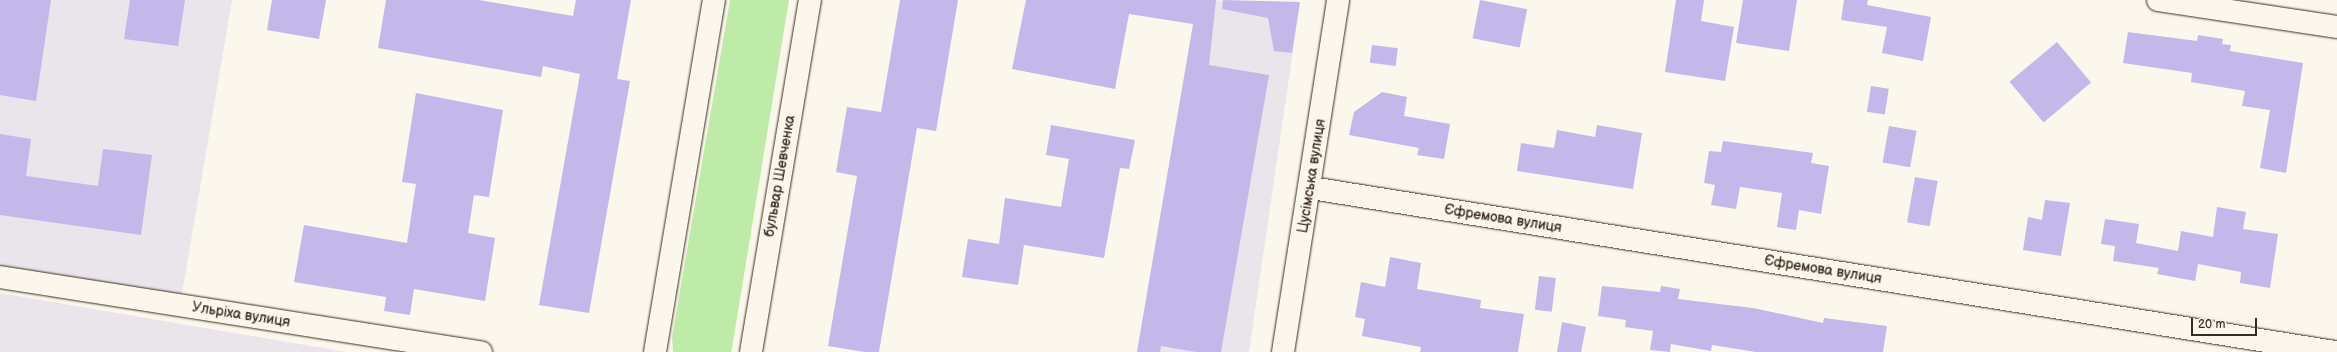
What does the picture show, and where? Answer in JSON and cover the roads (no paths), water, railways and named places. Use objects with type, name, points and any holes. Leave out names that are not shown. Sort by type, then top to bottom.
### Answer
[{"type":"street","points":[[654,352],[714,0]]},
{"type":"street","name":"бульвар Шевченка","points":[[751,352],[810,0]]},
{"type":"street","name":"Цусімська вулиця","points":[[1283,352],[1311,188],[1338,0]]},
{"type":"street","points":[[2158,0],[2337,27]]},
{"type":"street","name":"Єфремова вулиця","points":[[1311,188],[2307,350],[2335,352]]},
{"type":"street","name":"Ульріха вулиця","points":[[0,277],[481,352]]}]
